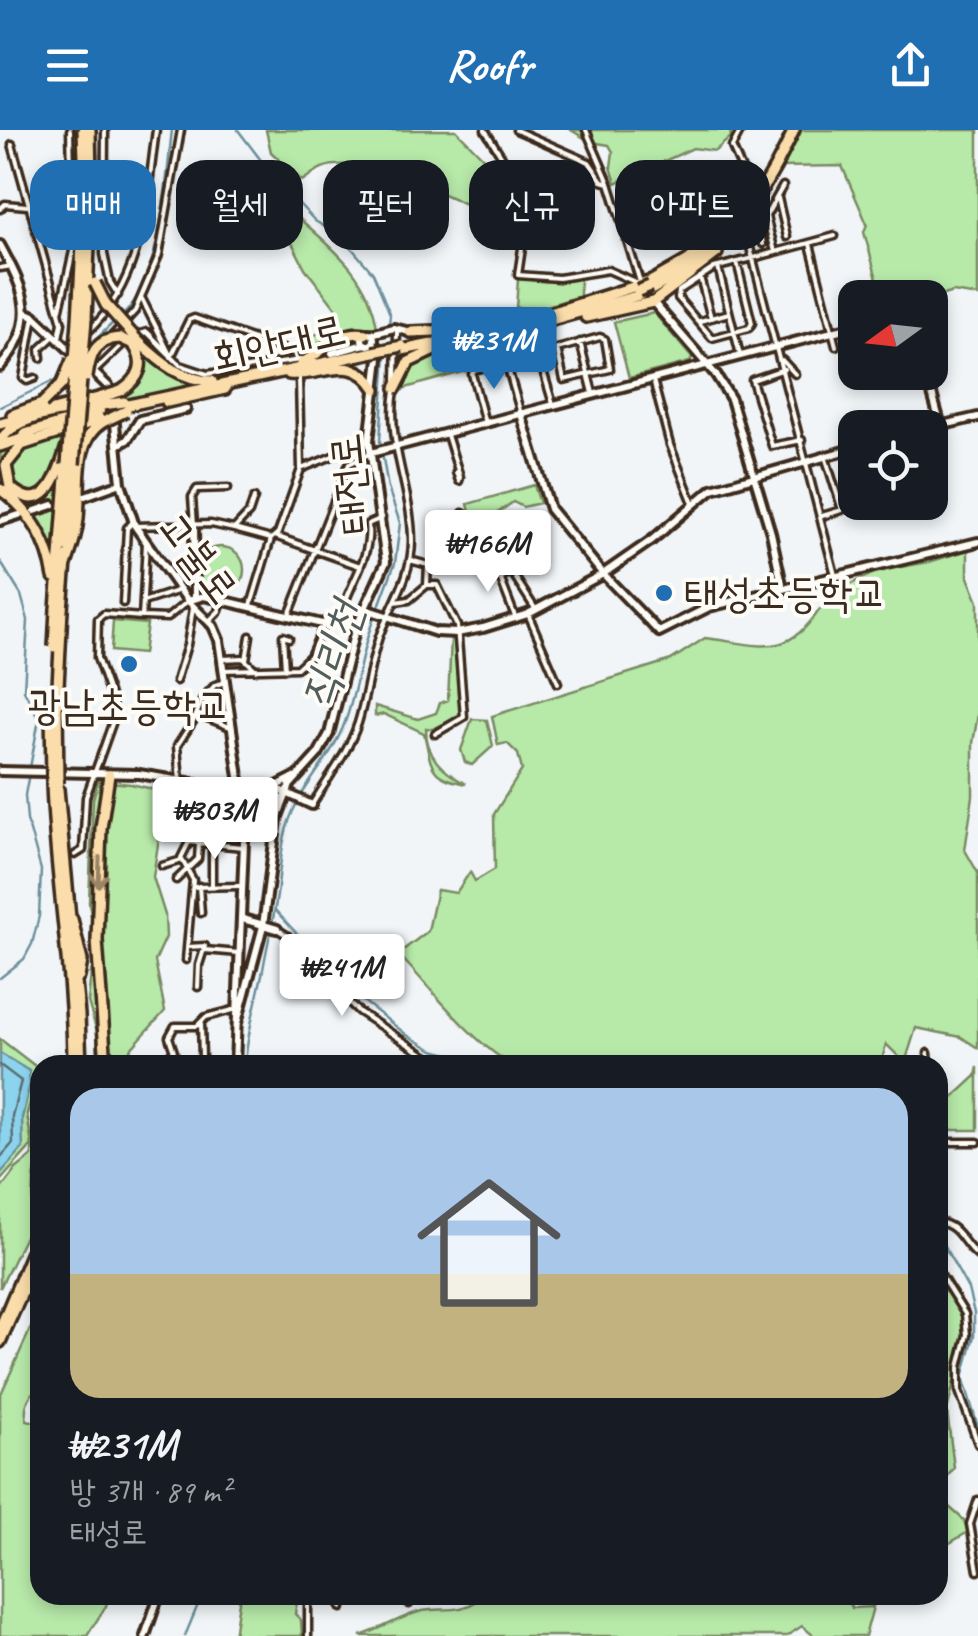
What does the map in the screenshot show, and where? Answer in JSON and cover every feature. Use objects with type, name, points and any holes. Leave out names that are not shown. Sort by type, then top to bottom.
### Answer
[{"type":"highway","name":"회안대로","points":[[770,172],[791,130]]},
{"type":"highway","points":[[86,132],[86,160]]},
{"type":"highway","points":[[86,132],[86,160]]},
{"type":"highway","points":[[76,444],[86,250]]},
{"type":"highway","points":[[87,250],[95,284],[106,305],[136,343],[162,364],[200,381],[250,378]]},
{"type":"highway","name":"회안대로","points":[[402,348],[548,318],[646,292],[706,250]]},
{"type":"highway","points":[[548,318],[596,316],[708,263],[716,250]]},
{"type":"highway","name":"회안대로","points":[[402,348],[548,318]]},
{"type":"highway","points":[[4,420],[42,404],[62,384],[82,320]]},
{"type":"highway","points":[[410,332],[485,329]]},
{"type":"highway","points":[[290,375],[343,336],[358,332],[372,342],[402,348]]},
{"type":"highway","points":[[72,1055],[73,1016],[58,885],[55,783],[59,610],[78,525],[86,442],[136,379],[140,355],[136,343],[113,338],[94,350],[90,358],[76,444],[52,486],[35,497],[20,495],[6,480],[9,458],[22,445],[112,407]]},
{"type":"highway","points":[[396,388],[408,362],[453,339]]},
{"type":"highway","name":"회안대로","points":[[112,407],[290,375],[372,342]]},
{"type":"highway","points":[[57,594],[73,351]]},
{"type":"highway","points":[[290,375],[350,368],[366,373],[376,389]]},
{"type":"highway","name":"회안대로","points":[[0,443],[112,407],[250,378],[290,375]]},
{"type":"highway","points":[[4,420],[112,407]]},
{"type":"highway","points":[[0,443],[23,422],[112,407]]},
{"type":"highway","points":[[66,565],[67,465]]},
{"type":"highway","points":[[0,479],[44,539],[59,610]]},
{"type":"highway","points":[[0,489],[18,502]]},
{"type":"highway","points":[[105,1055],[97,940],[101,828],[109,775]]},
{"type":"highway","points":[[55,783],[80,1015],[80,1055]]},
{"type":"highway","points":[[0,1328],[30,1257]]},
{"type":"highway","points":[[0,1342],[30,1275]]},
{"type":"street","points":[[59,313],[73,251],[70,130]]},
{"type":"street","points":[[105,130],[104,254],[110,282],[118,295]]},
{"type":"street","points":[[73,351],[104,318],[127,280],[143,230],[156,130]]},
{"type":"street","points":[[85,365],[135,312],[142,298],[159,255],[180,130]]},
{"type":"street","points":[[485,130],[504,160]]},
{"type":"street","points":[[516,130],[589,162],[602,181],[609,183]]},
{"type":"street","points":[[586,130],[609,183],[646,292]]},
{"type":"street","points":[[742,130],[732,147],[748,181],[724,217],[748,236],[836,576]]},
{"type":"street","points":[[12,144],[63,329],[40,350],[40,358]]},
{"type":"street","points":[[770,209],[783,186]]},
{"type":"street","points":[[778,196],[787,237]]},
{"type":"street","points":[[0,209],[5,204],[27,206]]},
{"type":"street","points":[[770,232],[775,252]]},
{"type":"street","points":[[737,262],[752,323],[749,328],[712,338],[678,294],[718,267],[835,236]]},
{"type":"street","points":[[809,243],[836,346]]},
{"type":"street","points":[[0,244],[23,290],[25,312],[20,336],[3,354],[0,368]]},
{"type":"street","points":[[522,250],[518,275],[559,278],[608,270],[646,292],[695,348],[721,382],[737,414],[783,588]]},
{"type":"street","points":[[0,268],[12,266]]},
{"type":"street","points":[[718,267],[738,355]]},
{"type":"street","points":[[700,277],[710,318]]},
{"type":"street","points":[[142,298],[171,358]]},
{"type":"street","points":[[25,312],[57,336],[108,387],[121,483]]},
{"type":"street","points":[[698,322],[729,313]]},
{"type":"street","points":[[34,316],[23,378],[36,378]]},
{"type":"street","points":[[171,358],[189,320],[194,318],[294,353],[297,362]]},
{"type":"street","points":[[332,353],[372,342],[396,330],[410,332]]},
{"type":"street","points":[[0,771],[139,774],[242,791],[287,791],[310,804],[344,754],[358,724],[380,636],[410,560],[412,534],[393,447],[391,418],[396,388],[396,330]]},
{"type":"street","points":[[289,615],[349,464],[393,447],[838,330]]},
{"type":"street","points":[[94,372],[131,337],[143,331],[152,335],[171,358],[188,369],[207,374],[304,358]]},
{"type":"street","points":[[602,337],[610,369],[568,382],[563,379],[556,351],[580,342],[602,337]]},
{"type":"street","name":"태전로","points":[[237,1024],[264,926],[275,828],[282,806],[287,791],[318,754],[329,734],[355,630],[386,562],[369,440],[380,350],[372,342]]},
{"type":"street","points":[[580,342],[594,393]]},
{"type":"street","points":[[684,370],[696,361],[695,348]]},
{"type":"street","points":[[485,423],[472,372],[506,362],[539,355],[553,404]]},
{"type":"street","points":[[721,382],[724,365],[738,355]]},
{"type":"street","points":[[782,360],[795,374]]},
{"type":"street","points":[[506,362],[546,501],[603,574],[660,632],[702,610],[978,542]]},
{"type":"street","points":[[784,369],[752,380],[772,446],[802,440]]},
{"type":"street","points":[[251,605],[301,469],[290,375]]},
{"type":"street","points":[[652,379],[670,446],[693,503]]},
{"type":"street","points":[[118,445],[127,440],[140,420],[186,409]]},
{"type":"street","points":[[948,424],[978,417]]},
{"type":"street","points":[[447,434],[456,472]]},
{"type":"street","points":[[301,469],[369,440]]},
{"type":"street","points":[[75,855],[82,850],[86,797],[113,715],[97,658],[98,619],[104,614],[166,618],[192,602],[222,600],[325,624],[367,610],[428,631],[457,633],[516,619],[603,574],[652,540],[714,487],[838,453]]},
{"type":"street","points":[[822,516],[842,510],[825,456]]},
{"type":"street","name":"고불로","points":[[85,496],[121,483],[132,525],[217,634],[242,791],[246,847],[235,1055]]},
{"type":"street","points":[[176,681],[187,645],[192,602],[192,497],[197,489],[228,488]]},
{"type":"street","points":[[234,529],[248,513],[254,498]]},
{"type":"street","points":[[35,511],[53,506]]},
{"type":"street","points":[[463,514],[485,528],[505,574]]},
{"type":"street","points":[[0,521],[19,515]]},
{"type":"street","points":[[340,618],[370,547],[368,524],[382,518]]},
{"type":"street","points":[[123,603],[132,525],[211,524],[273,537],[360,566]]},
{"type":"street","points":[[142,617],[146,542]]},
{"type":"street","points":[[410,560],[428,565],[428,585]]},
{"type":"street","points":[[505,574],[513,574],[519,580],[558,683]]},
{"type":"street","points":[[505,574],[501,580],[516,619]]},
{"type":"street","points":[[394,602],[409,600],[428,585],[437,585],[457,626],[464,717],[435,734]]},
{"type":"street","points":[[143,602],[180,590]]},
{"type":"street","points":[[209,621],[219,611],[222,600]]},
{"type":"street","points":[[224,670],[297,668],[307,660],[325,624]]},
{"type":"street","points":[[246,660],[250,636]]},
{"type":"street","points":[[285,669],[281,642],[283,636],[289,638]]},
{"type":"street","points":[[222,660],[246,660],[256,670]]},
{"type":"street","points":[[224,682],[210,690],[177,746],[177,826],[189,842],[246,847]]},
{"type":"street","points":[[197,714],[232,728]]},
{"type":"street","points":[[269,790],[302,771]]},
{"type":"street","points":[[269,790],[279,796],[282,806]]},
{"type":"street","points":[[189,842],[182,860],[196,887],[201,913]]},
{"type":"street","points":[[176,880],[198,859],[198,844]]},
{"type":"street","points":[[212,845],[212,886]]},
{"type":"street","points":[[162,866],[182,860]]},
{"type":"street","points":[[196,887],[244,886]]},
{"type":"street","points":[[186,960],[196,887]]},
{"type":"street","points":[[242,919],[288,936],[359,1012],[425,1055]]},
{"type":"street","points":[[187,946],[204,945],[206,950]]},
{"type":"street","points":[[206,950],[239,953]]},
{"type":"street","points":[[198,988],[199,965],[206,950]]},
{"type":"street","points":[[169,1055],[174,1052],[169,1037],[173,1027],[193,1027],[206,1017],[237,1009]]},
{"type":"street","points":[[201,1023],[202,1055]]},
{"type":"street","points":[[948,1142],[978,1142]]},
{"type":"street","points":[[948,1224],[978,1256]]},
{"type":"street","points":[[948,1287],[965,1314],[967,1334],[958,1391],[978,1444]]},
{"type":"street","points":[[978,1500],[970,1524],[978,1570]]},
{"type":"street","points":[[145,1636],[156,1605]]},
{"type":"street","points":[[308,1605],[308,1636]]},
{"type":"green space","points":[[266,130],[456,130],[485,160],[469,160],[469,206],[449,196],[449,160],[323,160],[323,168],[303,180],[303,160],[280,160],[271,152]]},
{"type":"green space","points":[[571,130],[730,130],[731,137],[715,151],[693,148],[667,160],[615,160],[615,180],[609,145],[591,142]]},
{"type":"green space","points":[[797,130],[978,130],[978,296],[948,294],[948,280],[877,280],[864,232],[867,224],[842,166],[779,167]]},
{"type":"green space","points":[[303,222],[323,240],[323,250],[334,250],[355,273],[377,328],[352,329],[299,356],[292,348],[340,321],[337,310],[296,250],[303,250]]},
{"type":"green space","points":[[580,278],[580,296],[540,308],[516,308],[518,279],[558,282]]},
{"type":"green space","points":[[654,313],[692,358],[690,362],[629,378],[614,322]]},
{"type":"green space","points":[[134,343],[156,361],[209,383],[117,401],[116,396],[139,378]]},
{"type":"green space","points":[[468,347],[473,367],[469,370],[399,390],[408,365]]},
{"type":"green space","points":[[62,433],[54,472],[45,487],[26,494],[9,481],[10,460],[22,448]]},
{"type":"green space","points":[[17,443],[4,478],[32,498],[63,471],[55,560],[33,516],[3,482],[0,449]]},
{"type":"green space","points":[[534,485],[540,503],[523,507],[513,502],[485,522],[470,512],[468,504]]},
{"type":"green space","points":[[221,547],[237,554],[244,570],[237,586],[221,593],[205,586],[198,570],[205,554]]},
{"type":"green space","points":[[968,550],[968,577],[978,602],[978,714],[965,850],[978,873],[978,1048],[961,1037],[916,1028],[908,1055],[897,1055],[886,1044],[883,1055],[497,1055],[468,1030],[398,954],[428,931],[437,890],[456,893],[470,872],[475,881],[495,869],[494,814],[522,770],[518,754],[507,743],[498,745],[492,716],[671,660],[705,638],[756,645],[782,643],[795,636],[820,609],[842,607],[842,588],[878,571]]},
{"type":"green space","points":[[113,621],[147,624],[143,654],[111,651]]},
{"type":"green space","points":[[451,639],[455,641],[461,716],[433,729],[426,728],[427,738],[437,762],[466,784],[438,774],[424,733],[384,714],[375,716],[375,706],[418,719],[436,713],[440,703],[448,700]]},
{"type":"green space","points":[[472,719],[487,720],[493,746],[472,765],[465,762],[461,750]]},
{"type":"green space","points":[[98,781],[166,792],[153,877],[165,915],[166,937],[155,961],[165,1011],[128,1055],[98,1055],[97,1032],[88,1002],[97,954],[89,903],[93,799]]},
{"type":"green space","points":[[0,1039],[30,1062],[30,1147],[0,1181]]},
{"type":"green space","points":[[978,1067],[978,1130],[952,1130],[948,1126],[948,1102],[976,1076]]},
{"type":"green space","points":[[30,1158],[30,1226],[0,1288],[0,1190]]},
{"type":"green space","points":[[948,1288],[962,1317],[965,1335],[948,1407]]},
{"type":"green space","points":[[30,1330],[30,1397],[26,1410],[30,1421],[30,1605],[106,1605],[87,1636],[0,1636],[0,1396]]},
{"type":"green space","points":[[948,1419],[954,1468],[948,1476]]},
{"type":"green space","points":[[948,1506],[964,1520],[968,1532],[948,1544]]},
{"type":"green space","points":[[239,1605],[296,1605],[302,1636],[234,1636]]},
{"type":"green space","points":[[874,1605],[865,1636],[814,1636],[802,1626],[787,1636],[360,1636],[422,1611],[464,1607]]},
{"type":"water","points":[[0,1053],[29,1071],[30,1084],[22,1118],[23,1148],[0,1174]]},
{"type":"waterway","points":[[123,315],[136,299],[154,254],[172,130]]},
{"type":"waterway","name":"직리천","points":[[238,130],[315,221],[343,238],[373,273],[390,314],[389,325]]},
{"type":"waterway","points":[[86,349],[116,320]]},
{"type":"waterway","name":"직리천","points":[[378,609],[395,563],[400,523],[388,488],[380,441],[386,353]]},
{"type":"waterway","points":[[0,407],[61,377]]},
{"type":"waterway","points":[[0,561],[21,595],[28,620],[24,690],[39,719],[25,795],[27,820],[41,870],[39,916],[32,944],[24,959],[0,978]]},
{"type":"waterway","name":"직리천","points":[[301,796],[341,732],[375,616]]},
{"type":"waterway","name":"직리천","points":[[246,1055],[285,836],[297,803]]},
{"type":"waterway","points":[[275,910],[349,990],[407,1035],[433,1050],[453,1055]]},
{"type":"waterway","points":[[948,1253],[968,1289],[974,1313],[974,1336],[963,1377],[978,1427]]},
{"type":"waterway","name":"직리천","points":[[185,1636],[198,1605]]},
{"type":"place","name":"태성초등학교","points":[[664,593]]},
{"type":"place","name":"광남초등학교","points":[[129,664]]}]
